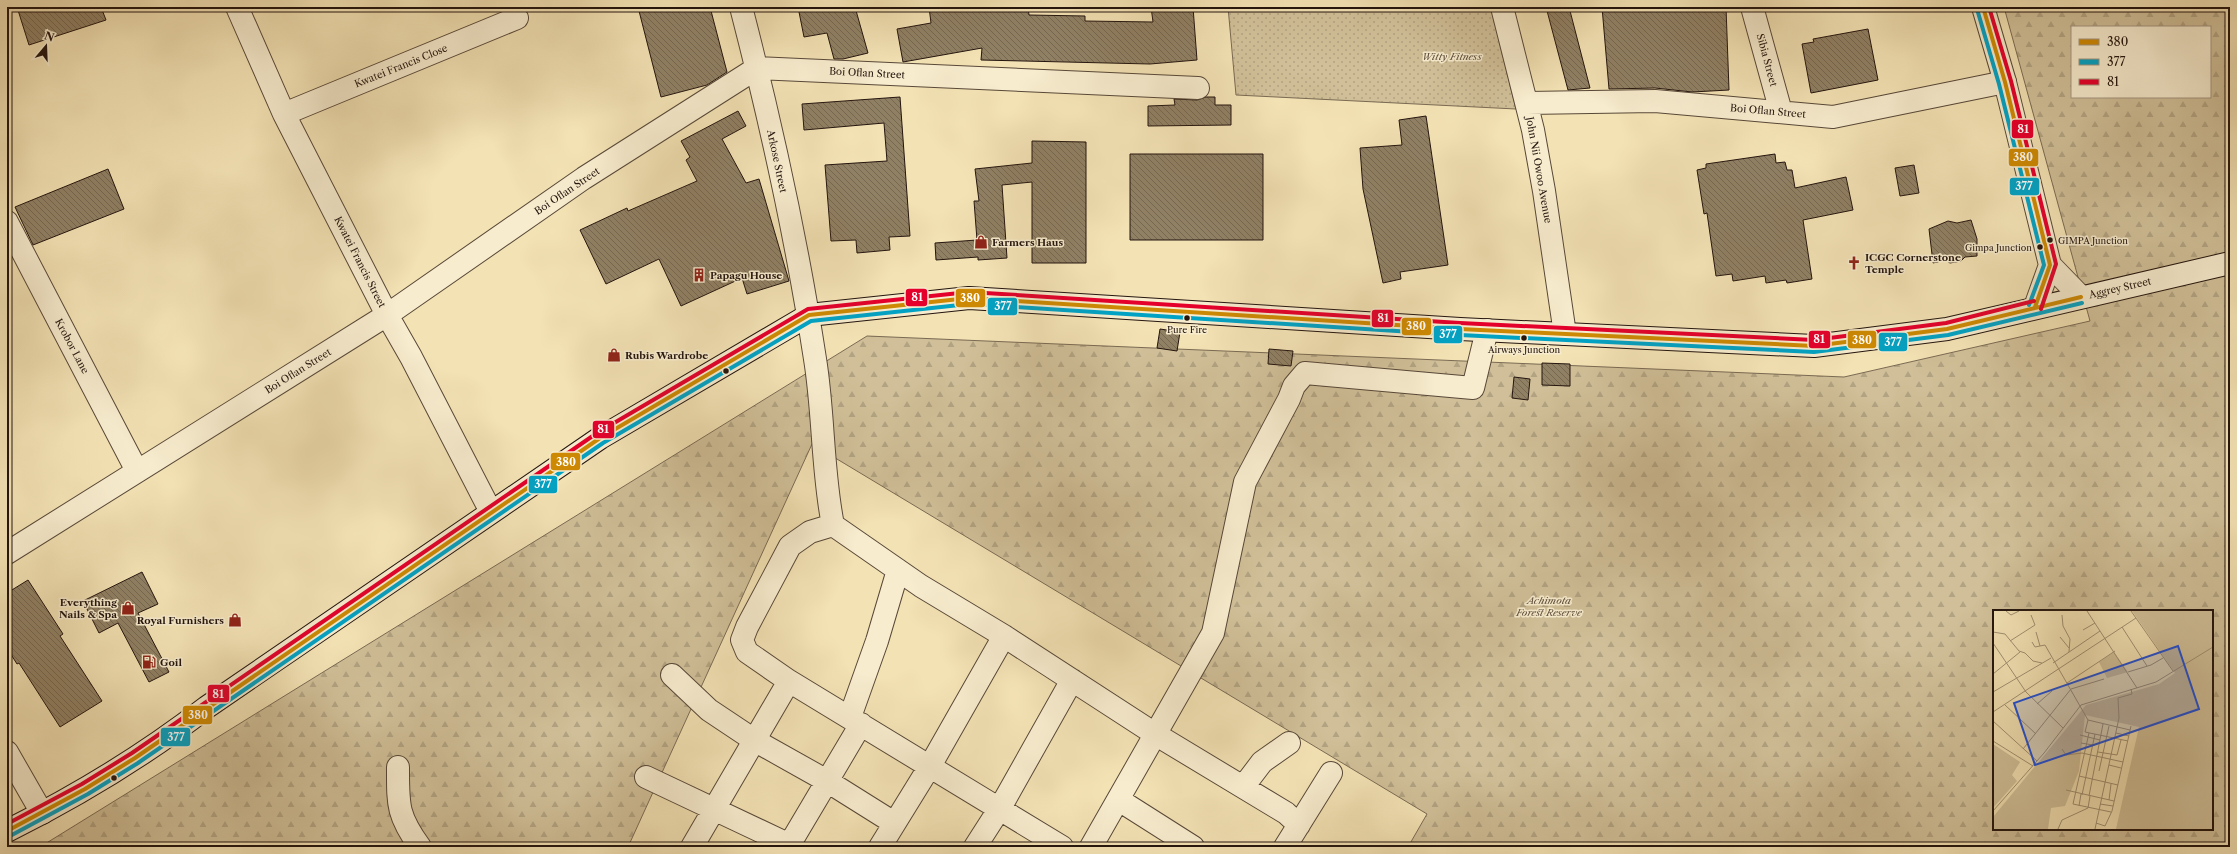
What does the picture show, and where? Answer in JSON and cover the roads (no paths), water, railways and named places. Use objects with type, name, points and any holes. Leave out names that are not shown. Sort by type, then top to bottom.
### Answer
[{"type":"street","name":"Kwatei Francis Street","points":[[238,7],[284,114],[387,315],[491,512]]},
{"type":"street","name":"Arkose Street","points":[[740,7],[757,68],[778,158],[809,315],[822,414],[829,506],[833,525]]},
{"type":"street","name":"John Nii Owoo Avenue","points":[[1502,7],[1527,103],[1544,191],[1564,334]]},
{"type":"street","name":"Sibia Street","points":[[1752,7],[1781,112]]},
{"type":"street","points":[[1983,7],[2005,82],[2050,265],[2081,297]]},
{"type":"street","name":"Kwatei Francis Close","points":[[284,114],[517,18]]},
{"type":"street","name":"Boi Oflan Street","points":[[7,553],[387,315],[584,178],[757,68],[1198,88]]},
{"type":"street","name":"Boi Oflan Street","points":[[1527,103],[1655,101],[1834,117],[2005,82]]},
{"type":"street","name":"Krobor Lane","points":[[7,222],[137,471]]},
{"type":"street","name":"Aggrey Street","points":[[7,831],[42,813],[162,741],[207,707],[600,438],[809,315],[969,298],[1487,330],[1814,346],[1946,329],[2035,307],[2230,263]]},
{"type":"street","points":[[2035,307],[2050,265]]},
{"type":"street","points":[[1091,847],[1213,633],[1245,482],[1289,399],[1294,386],[1305,373],[1473,388],[1487,330]]},
{"type":"street","points":[[1062,847],[789,681],[747,652],[742,640],[760,602],[790,546],[810,532],[833,525],[898,570],[1004,636],[1155,734],[1286,813],[1299,825]]},
{"type":"street","points":[[646,777],[715,808],[790,846],[827,781],[855,720],[898,570]]},
{"type":"street","points":[[880,847],[930,766],[1004,636]]},
{"type":"street","points":[[672,675],[708,710],[754,740],[827,781],[894,823]]},
{"type":"street","points":[[975,847],[1000,808],[1072,680]]},
{"type":"street","points":[[692,847],[789,681]]},
{"type":"street","points":[[1243,787],[1262,762],[1289,743]]},
{"type":"street","points":[[7,752],[42,813]]},
{"type":"street","points":[[398,767],[398,805],[406,828],[420,847]]},
{"type":"street","points":[[1285,847],[1331,773]]},
{"type":"street","points":[[1119,800],[1193,847]]},
{"type":"place","name":"GIMPA Junction","points":[[2050,240]]},
{"type":"place","name":"Farmers Haus","points":[[981,242]]},
{"type":"place","name":"Gimpa Junction","points":[[2040,247]]},
{"type":"place","name":"ICGC Cornerstone Temple","points":[[1854,263]]},
{"type":"place","name":"Papagu House","points":[[699,275]]},
{"type":"place","name":"Pure Fire","points":[[1187,318]]},
{"type":"place","name":"Airways Junction","points":[[1524,338]]},
{"type":"place","name":"Rubis Wardrobe","points":[[614,355]]},
{"type":"place","name":"Everything Nails & Spa","points":[[128,608]]},
{"type":"place","name":"Royal Furnishers","points":[[235,620]]},
{"type":"place","name":"Goil","points":[[149,662]]},
{"type":"park label","name":"Witty Fitness","points":[[1452,56]]},
{"type":"park label","name":"Achimota Forest Reserve","points":[[1549,606]]}]
